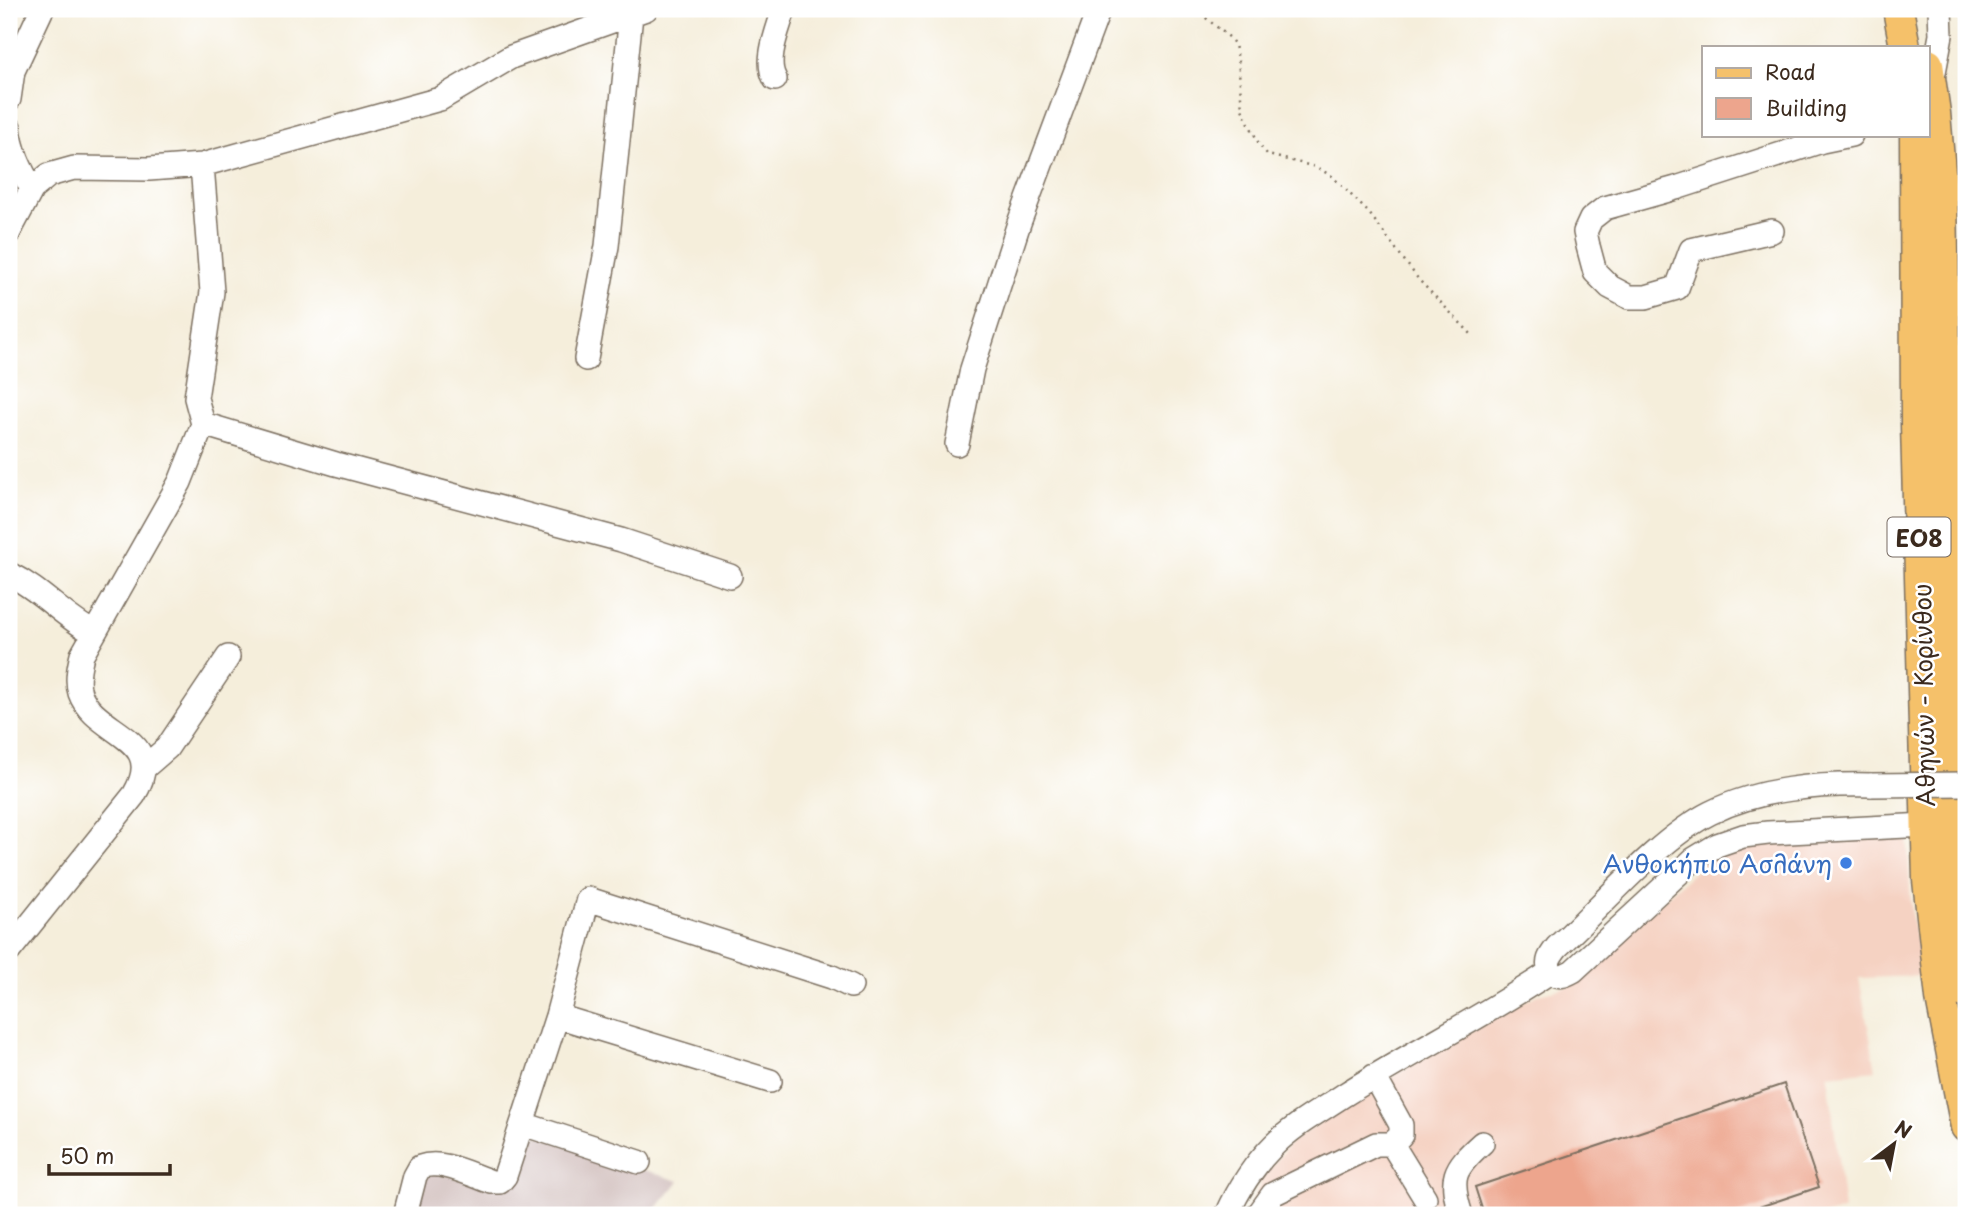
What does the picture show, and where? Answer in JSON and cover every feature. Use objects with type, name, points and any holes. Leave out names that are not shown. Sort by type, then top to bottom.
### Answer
[{"type":"main road","points":[[1898,9],[1905,46]]},
{"type":"main road","points":[[1918,9],[1925,46]]},
{"type":"main road","name":"Αθηνών - Κορίνθου","points":[[1930,75],[1942,195],[1945,332],[1956,530],[1953,848],[1958,934],[1966,993]]},
{"type":"main road","name":"Αθηνών - Κορίνθου","points":[[1916,136],[1916,424],[1929,892],[1954,1072],[1966,1127]]},
{"type":"street","points":[[9,99],[13,71],[42,9]]},
{"type":"street","points":[[593,9],[631,15]]},
{"type":"street","points":[[775,79],[771,71],[771,61],[784,9]]},
{"type":"street","points":[[957,444],[972,369],[1000,279],[1099,9]]},
{"type":"street","points":[[1930,75],[1941,35],[1940,9]]},
{"type":"street","points":[[9,232],[32,189],[49,175],[74,168],[149,169],[202,165],[440,99],[511,57],[631,15]]},
{"type":"street","points":[[586,359],[607,246],[631,15]]},
{"type":"street","points":[[9,127],[10,141],[32,189]]},
{"type":"street","points":[[1772,231],[1691,250],[1677,288],[1647,297],[1629,297],[1610,287],[1595,272],[1585,232],[1591,219],[1605,208],[1822,141],[1846,136]]},
{"type":"street","points":[[9,951],[134,795],[143,780],[145,767],[140,752],[91,709],[80,693],[78,674],[82,655],[180,482],[203,424],[196,398],[212,292],[202,165]]},
{"type":"street","points":[[203,424],[336,464],[621,540],[730,576]]},
{"type":"street","points":[[9,574],[32,586],[71,620],[94,633]]},
{"type":"street","points":[[145,767],[167,748],[228,657]]},
{"type":"street","points":[[1926,825],[1768,833],[1742,836],[1717,845],[1694,859],[1663,886],[1573,971],[1564,976],[1556,976],[1550,972],[1547,965],[1549,956],[1557,947],[1650,858],[1709,813],[1739,801],[1805,787],[1836,784],[1966,783]]},
{"type":"street","points":[[405,1215],[415,1176],[421,1167],[441,1165],[492,1182],[500,1182],[505,1176],[557,1016],[588,899],[832,977],[851,986]]},
{"type":"street","points":[[1227,1215],[1241,1184],[1276,1142],[1298,1125],[1374,1076],[1476,1020],[1550,972]]},
{"type":"street","points":[[557,1016],[770,1081]]},
{"type":"street","points":[[1258,1215],[1273,1194],[1376,1144],[1392,1143],[1401,1135],[1401,1125],[1374,1076]]},
{"type":"street","points":[[523,1124],[639,1162]]},
{"type":"street","points":[[1392,1143],[1425,1198]]},
{"type":"street","points":[[1461,1215],[1454,1194],[1455,1176],[1465,1158],[1482,1143]]},
{"type":"path","points":[[1195,9],[1234,45],[1238,59],[1242,109],[1260,146],[1268,155],[1316,167],[1332,176],[1369,213],[1419,280],[1473,336]]},
{"type":"shaded area","points":[[1907,836],[1912,920],[1924,976],[1859,978],[1876,1070],[1828,1075],[1844,1210],[1828,1215],[1245,1215],[1263,1178],[1291,1142],[1417,1061],[1539,994],[1567,987],[1704,863],[1729,846]]},
{"type":"shaded area","points":[[523,1131],[679,1181],[651,1215],[407,1215],[422,1170],[490,1185]]},
{"type":"building","points":[[1784,1084],[1819,1187],[1735,1215],[1484,1215],[1475,1187]]},
{"type":"place","name":"Ανθοκήπιο Ασλάνη","points":[[1846,863]]}]
